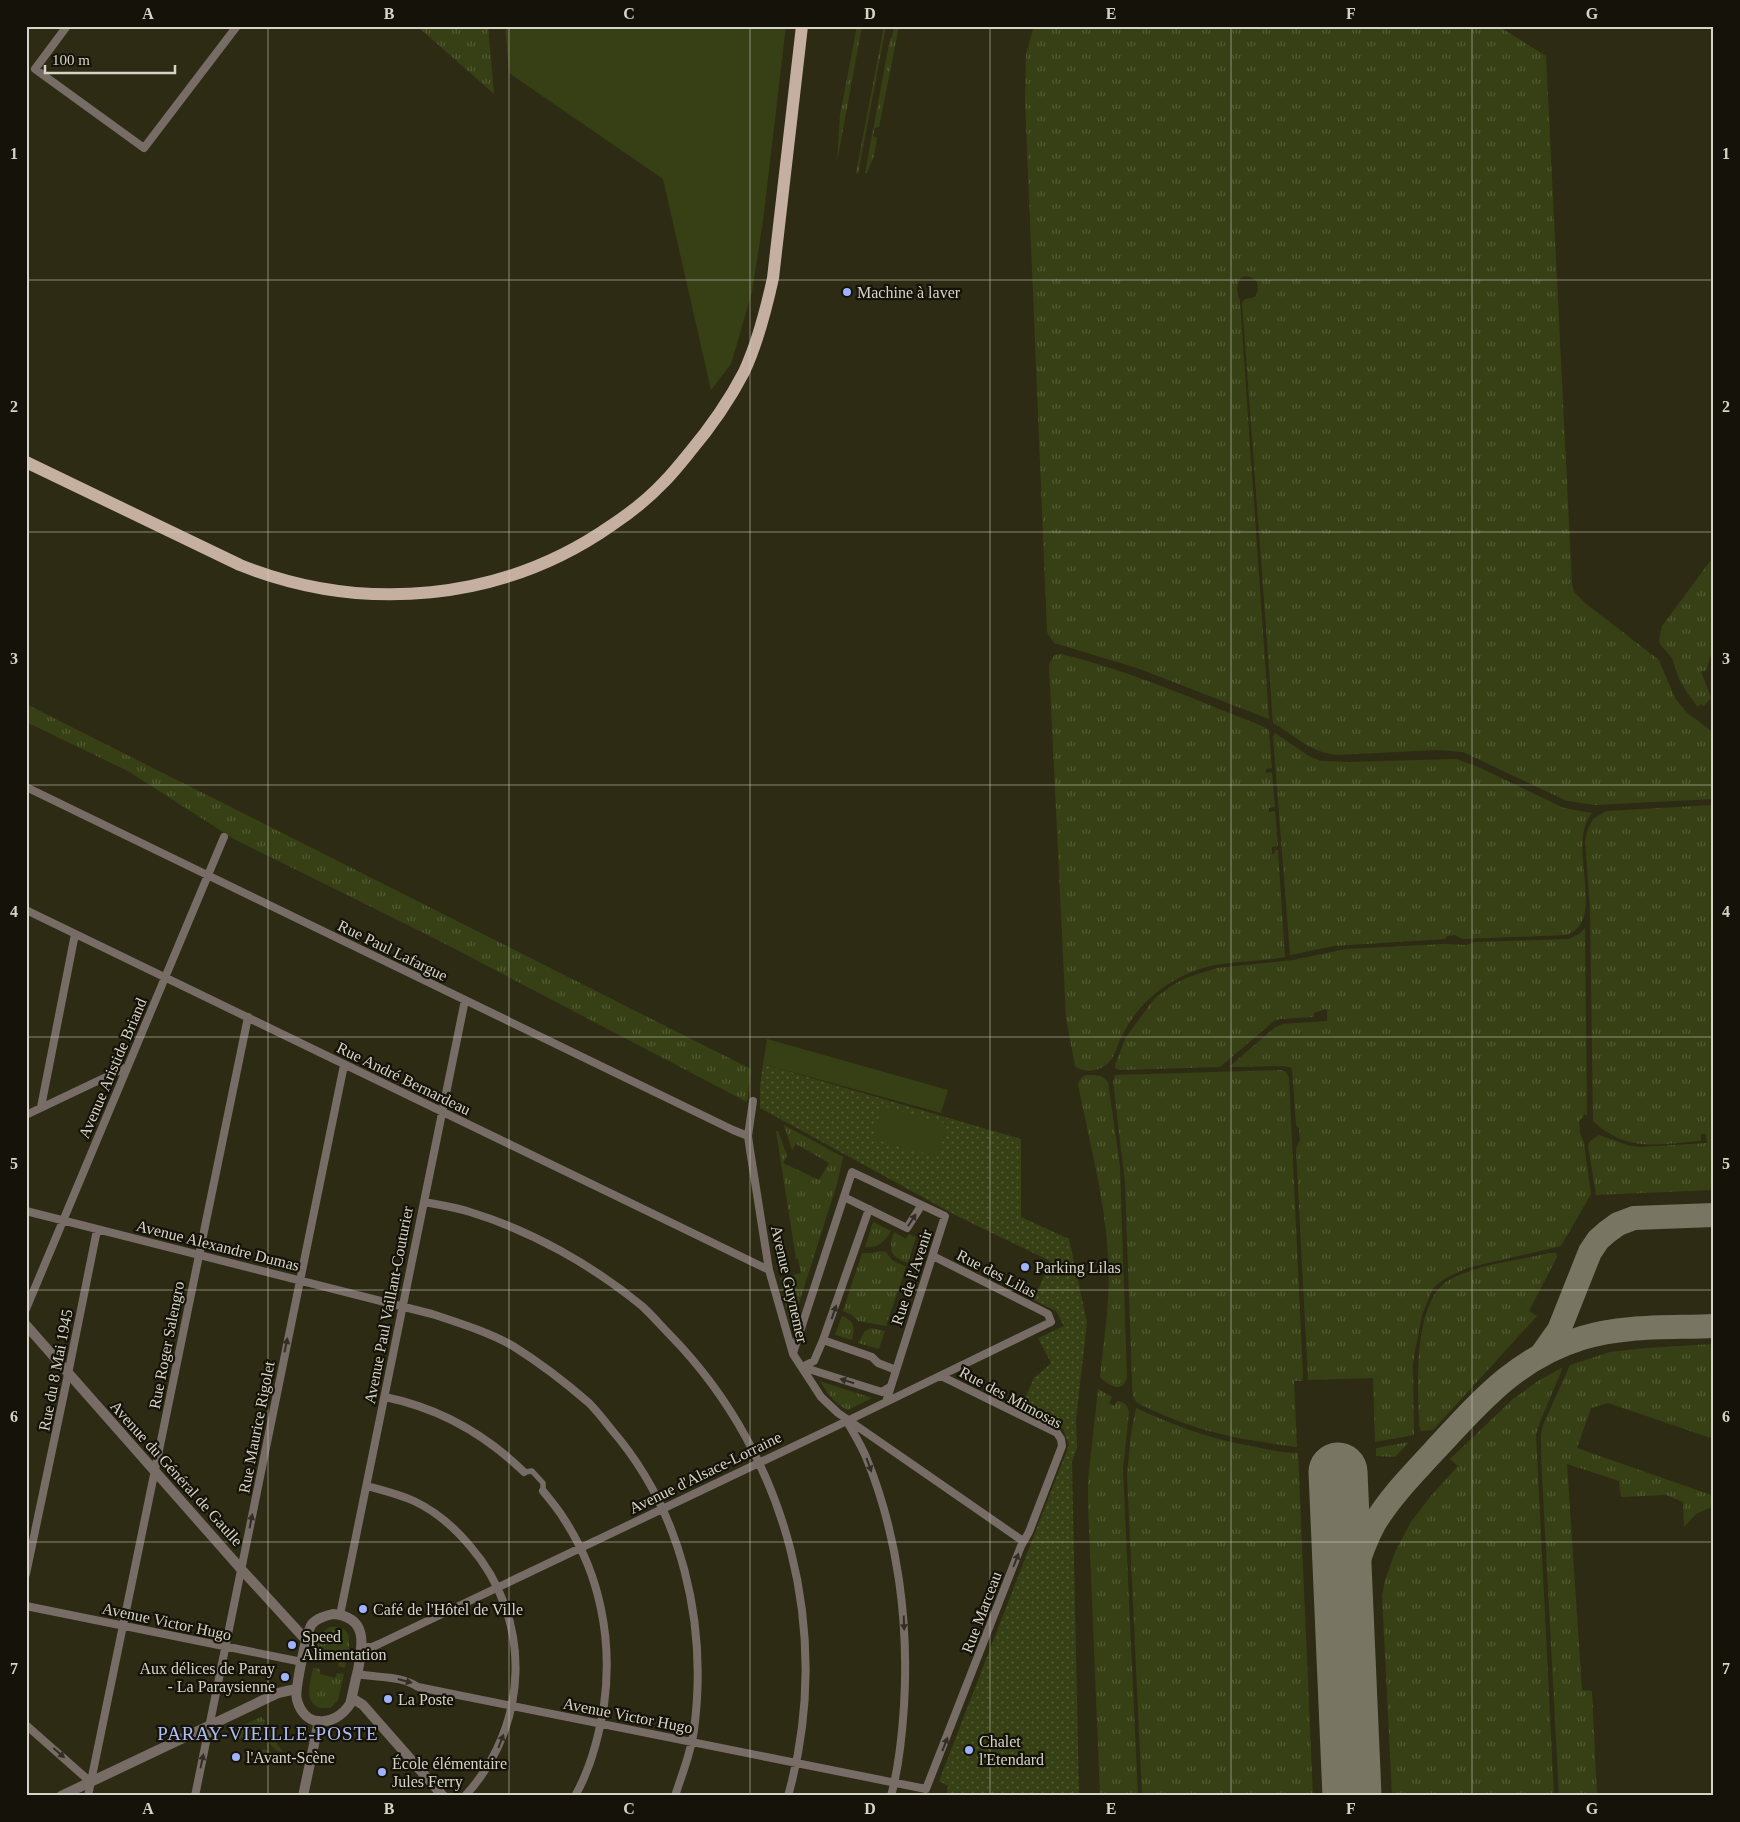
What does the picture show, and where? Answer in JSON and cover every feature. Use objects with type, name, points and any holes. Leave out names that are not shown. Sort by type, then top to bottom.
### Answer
[{"type":"main road","points":[[26,462],[248,568],[305,586],[351,593],[385,595],[472,587],[505,578],[562,556],[592,539],[628,514],[664,483],[707,431],[744,371],[766,312],[773,278],[802,26]]},
{"type":"street","points":[[68,26],[35,69],[144,148],[237,26]]},
{"type":"street","name":"Rue Paul Lafargue","points":[[26,787],[748,1136]]},
{"type":"street","name":"Avenue Aristide Briand","points":[[26,1309],[224,837]]},
{"type":"street","name":"Rue André Bernardeau","points":[[26,910],[770,1270]]},
{"type":"street","points":[[41,1108],[75,934]]},
{"type":"street","name":"Avenue Paul Vaillant-Couturier","points":[[340,1615],[465,1000]]},
{"type":"street","name":"Rue Roger Salengro","points":[[88,1796],[248,1017]]},
{"type":"street","name":"Rue Maurice Rigolet","points":[[195,1796],[344,1065]]},
{"type":"street","points":[[26,1115],[127,1067]]},
{"type":"street","name":"Avenue Guynemer","points":[[753,1101],[748,1136],[770,1270],[793,1354],[821,1397],[847,1421],[1023,1541]]},
{"type":"street","name":"Rue de l'Avenir","points":[[793,1354],[852,1172],[945,1216],[886,1402]]},
{"type":"street","name":"Rue de l'Avenir","points":[[844,1197],[907,1228],[921,1206]]},
{"type":"street","points":[[424,1202],[469,1211],[534,1237],[592,1270],[642,1307],[690,1356],[721,1397],[759,1463],[787,1535],[802,1599],[806,1664],[804,1719],[797,1763],[788,1796]]},
{"type":"street","points":[[802,1367],[814,1360],[823,1340],[869,1209]]},
{"type":"street","name":"Avenue Alexandre Dumas","points":[[26,1212],[403,1306],[465,1325],[504,1342],[552,1373],[590,1404],[629,1450],[652,1486],[688,1577],[695,1619],[698,1662],[696,1708],[692,1742],[675,1796]]},
{"type":"street","name":"Rue du 8 Mai 1945","points":[[26,1574],[97,1230]]},
{"type":"street","name":"Rue des Lilas","points":[[933,1256],[1048,1314]]},
{"type":"street","name":"Avenue d'Alsace-Lorraine","points":[[362,1647],[372,1647],[379,1644],[941,1376],[1051,1322],[1048,1314]]},
{"type":"street","name":"Avenue du Général de Gaulle","points":[[26,1326],[306,1640]]},
{"type":"street","points":[[823,1340],[872,1357],[878,1363],[896,1370]]},
{"type":"street","points":[[802,1367],[882,1392],[890,1387]]},
{"type":"street","name":"Rue des Mimosas","points":[[941,1376],[1057,1433],[1061,1439],[1062,1446]]},
{"type":"street","points":[[384,1397],[416,1404],[452,1419],[486,1438],[524,1472],[532,1471],[542,1483],[543,1491],[564,1518],[580,1548],[596,1588],[603,1618],[606,1639],[607,1680],[601,1723],[593,1754],[575,1796]]},
{"type":"street","points":[[847,1421],[865,1455],[880,1499],[895,1553],[903,1614],[906,1672],[902,1734],[891,1796]]},
{"type":"street","name":"Rue Marceau","points":[[926,1790],[1062,1446]]},
{"type":"street","points":[[367,1486],[415,1501],[440,1517],[462,1537],[479,1557],[498,1588],[512,1630],[516,1668],[512,1705],[495,1754],[465,1796]]},
{"type":"street","name":"Avenue Victor Hugo","points":[[26,1606],[302,1662]]},
{"type":"street","points":[[333,1614],[340,1615],[348,1618],[359,1627],[362,1635],[362,1647],[357,1674],[352,1698],[345,1712],[338,1718],[326,1722],[319,1721],[309,1718],[303,1711],[296,1699],[296,1688],[310,1626],[318,1620],[333,1614]]},
{"type":"street","name":"Avenue Victor Hugo","points":[[357,1674],[374,1678],[387,1677],[410,1681],[418,1687],[926,1790]]},
{"type":"street","points":[[61,1796],[278,1693],[296,1688]]},
{"type":"street","points":[[352,1698],[363,1706],[443,1796]]},
{"type":"street","points":[[303,1796],[319,1721]]},
{"type":"street","points":[[26,1725],[86,1778],[92,1780]]},
{"type":"green space","points":[[417,26],[488,26],[494,94]]},
{"type":"green space","points":[[505,26],[786,26],[763,221],[752,292],[731,364],[711,390],[663,179],[509,73]]},
{"type":"green space","points":[[857,26],[862,26],[837,162],[840,115]]},
{"type":"green space","points":[[884,26],[886,26],[858,174],[856,173]]},
{"type":"green space","points":[[894,26],[899,26],[879,127],[875,128],[873,136],[877,138],[874,156],[867,173],[865,173],[890,39]]},
{"type":"green space","points":[[1034,26],[1498,26],[1546,56],[1572,585],[1575,593],[1585,603],[1659,660],[1675,698],[1686,712],[1714,733],[1714,799],[1595,805],[1567,801],[1463,752],[1437,750],[1338,755],[1319,751],[1273,723],[1242,303],[1245,299],[1255,297],[1258,290],[1257,282],[1247,276],[1240,280],[1237,289],[1240,301],[1269,719],[1137,668],[1054,643],[1047,632],[1025,100],[1026,54]]},
{"type":"green space","points":[[1714,556],[1714,653],[1710,658],[1706,671],[1701,671],[1711,698],[1704,706],[1701,704],[1698,707],[1679,679],[1672,658],[1660,644],[1659,640],[1662,626]]},
{"type":"green space","points":[[1061,654],[1138,677],[1269,730],[1272,768],[1266,769],[1266,773],[1272,772],[1275,807],[1269,808],[1269,812],[1275,811],[1278,846],[1272,847],[1272,854],[1275,853],[1275,850],[1278,850],[1285,957],[1211,966],[1191,972],[1172,982],[1143,1005],[1130,1021],[1109,1062],[1102,1068],[1088,1071],[1075,1066],[1066,1018],[1049,665],[1054,655]]},
{"type":"green space","points":[[26,704],[751,1069],[747,1102],[434,938],[234,839],[128,771],[26,722]]},
{"type":"green space","points":[[1275,733],[1309,756],[1321,761],[1456,759],[1476,766],[1564,808],[1592,813],[1585,827],[1582,843],[1586,898],[1584,914],[1579,927],[1567,935],[1463,939],[1455,935],[1447,936],[1445,939],[1334,946],[1290,955],[1273,737]]},
{"type":"green space","points":[[1714,805],[1714,1190],[1596,1195],[1588,1146],[1590,1141],[1599,1135],[1630,1146],[1641,1147],[1707,1143],[1706,1134],[1701,1134],[1701,1141],[1657,1144],[1631,1142],[1618,1138],[1593,1121],[1590,908],[1585,841],[1588,829],[1593,819],[1606,811]]},
{"type":"green space","points":[[1585,928],[1587,1116],[1585,1114],[1579,1121],[1591,1194],[1561,1246],[1467,1268],[1444,1279],[1433,1288],[1422,1315],[1413,1365],[1414,1435],[1375,1442],[1373,1378],[1308,1380],[1296,1149],[1300,1140],[1299,1128],[1296,1124],[1292,1069],[1283,1066],[1229,1067],[1274,1028],[1282,1024],[1327,1021],[1327,1009],[1314,1013],[1314,1017],[1274,1021],[1220,1067],[1116,1069],[1115,1065],[1126,1037],[1154,999],[1171,986],[1186,978],[1217,968],[1293,960],[1346,949],[1568,939],[1579,934]]},
{"type":"green space","points":[[767,1039],[948,1090],[941,1113],[763,1064]]},
{"type":"green space","points":[[763,1064],[1021,1139],[1021,1217],[1069,1239],[1087,1322],[1076,1419],[1077,1448],[1072,1462],[1079,1796],[946,1796],[948,1786],[939,1781],[1069,1445],[1063,1429],[1021,1407],[1034,1378],[1051,1363],[1038,1338],[1064,1326],[1056,1311],[1034,1300],[1050,1261],[959,1217],[760,1108]]},
{"type":"green space","points":[[1281,1070],[1286,1072],[1289,1078],[1303,1375],[1302,1381],[1294,1381],[1297,1447],[1259,1442],[1205,1430],[1170,1418],[1136,1402],[1132,1386],[1125,1183],[1113,1081],[1115,1075]]},
{"type":"green space","points":[[1086,1075],[1101,1076],[1108,1082],[1120,1166],[1127,1378],[1120,1387],[1108,1383],[1100,1377],[1108,1302],[1109,1271],[1104,1213],[1078,1084],[1081,1078]]},
{"type":"green space","points":[[882,1106],[947,1124],[938,1157],[873,1139]]},
{"type":"green space","points":[[784,1125],[843,1157],[837,1184],[791,1328],[780,1278],[801,1273],[798,1259],[796,1259],[776,1131],[778,1131],[787,1156],[783,1163],[819,1180],[829,1163],[796,1144],[792,1150]]},
{"type":"green space","points":[[873,1222],[891,1231],[881,1244],[865,1247]]},
{"type":"green space","points":[[894,1232],[906,1239],[909,1234],[916,1237],[908,1263],[897,1258],[892,1252],[891,1243]]},
{"type":"green space","points":[[886,1252],[892,1260],[906,1267],[886,1326],[858,1321],[852,1315],[843,1311],[862,1253]]},
{"type":"green space","points":[[1556,1253],[1557,1257],[1529,1311],[1537,1316],[1433,1430],[1421,1431],[1419,1425],[1418,1390],[1420,1347],[1423,1326],[1437,1291],[1449,1280],[1472,1270]]},
{"type":"green space","points":[[842,1316],[853,1325],[852,1340],[835,1335]]},
{"type":"green space","points":[[871,1328],[885,1331],[879,1349],[858,1343],[865,1331]]},
{"type":"green space","points":[[1714,1344],[1714,1439],[1608,1403],[1591,1408],[1577,1448],[1714,1496],[1714,1506],[1696,1514],[1684,1527],[1683,1502],[1666,1495],[1621,1497],[1619,1481],[1567,1464],[1582,1690],[1592,1691],[1597,1796],[1559,1796],[1541,1456],[1543,1425],[1570,1365],[1610,1352]]},
{"type":"green space","points":[[1563,1367],[1536,1434],[1554,1796],[1392,1796],[1382,1595],[1395,1552],[1411,1522],[1430,1497],[1458,1466],[1450,1459],[1513,1399],[1538,1381]]},
{"type":"green space","points":[[820,1381],[872,1398],[848,1410],[832,1398]]},
{"type":"green space","points":[[1098,1389],[1112,1397],[1109,1403],[1114,1406],[1117,1401],[1124,1403],[1129,1413],[1123,1469],[1138,1796],[1100,1796],[1088,1503],[1088,1480]]},
{"type":"green space","points":[[1136,1408],[1180,1427],[1209,1436],[1239,1444],[1298,1453],[1313,1796],[1142,1796],[1127,1475],[1131,1433]]},
{"type":"green space","points":[[1409,1442],[1395,1457],[1376,1456],[1376,1448]]},
{"type":"green space","points":[[330,1627],[345,1629],[348,1634],[349,1647],[345,1668],[338,1666],[339,1661],[323,1658],[322,1663],[315,1661],[320,1637]]},
{"type":"green space","points":[[313,1668],[320,1669],[320,1674],[335,1678],[337,1673],[344,1674],[338,1700],[330,1708],[319,1708],[311,1700],[309,1690]]},
{"type":"green space","points":[[261,1717],[278,1740],[277,1744],[283,1752],[274,1749],[260,1728],[254,1728],[246,1740],[234,1735],[232,1730]]},
{"type":"green space","points":[[265,1749],[272,1753],[279,1763],[259,1759],[253,1753]]},
{"type":"taxiway","points":[[1542,1354],[1559,1330],[1590,1252],[1598,1240],[1607,1232],[1618,1224],[1634,1218],[1714,1215]]},
{"type":"taxiway","points":[[1345,1637],[1348,1608],[1357,1565],[1374,1524],[1387,1504],[1410,1477],[1483,1399],[1500,1384],[1537,1357],[1582,1338],[1631,1329],[1714,1326]]},
{"type":"runway","points":[[1338,1472],[1352,1796]]},
{"type":"place","name":"Machine à laver","points":[[847,292]]},
{"type":"place","name":"Parking Lilas","points":[[1025,1267]]},
{"type":"place","name":"Café de l'Hôtel de Ville","points":[[363,1609]]},
{"type":"place","name":"Speed Alimentation","points":[[292,1645]]},
{"type":"place","name":"Aux délices de Paray - La Paraysienne","points":[[285,1677]]},
{"type":"place","name":"La Poste","points":[[388,1699]]},
{"type":"place","name":"Chalet l'Etendard","points":[[969,1750]]},
{"type":"place","name":"l'Avant-Scène","points":[[236,1757]]},
{"type":"place","name":"École élémentaire Jules Ferry","points":[[382,1772]]},
{"type":"district","name":"PARAY-VIEILLE-POSTE","points":[[268,1733]]}]
